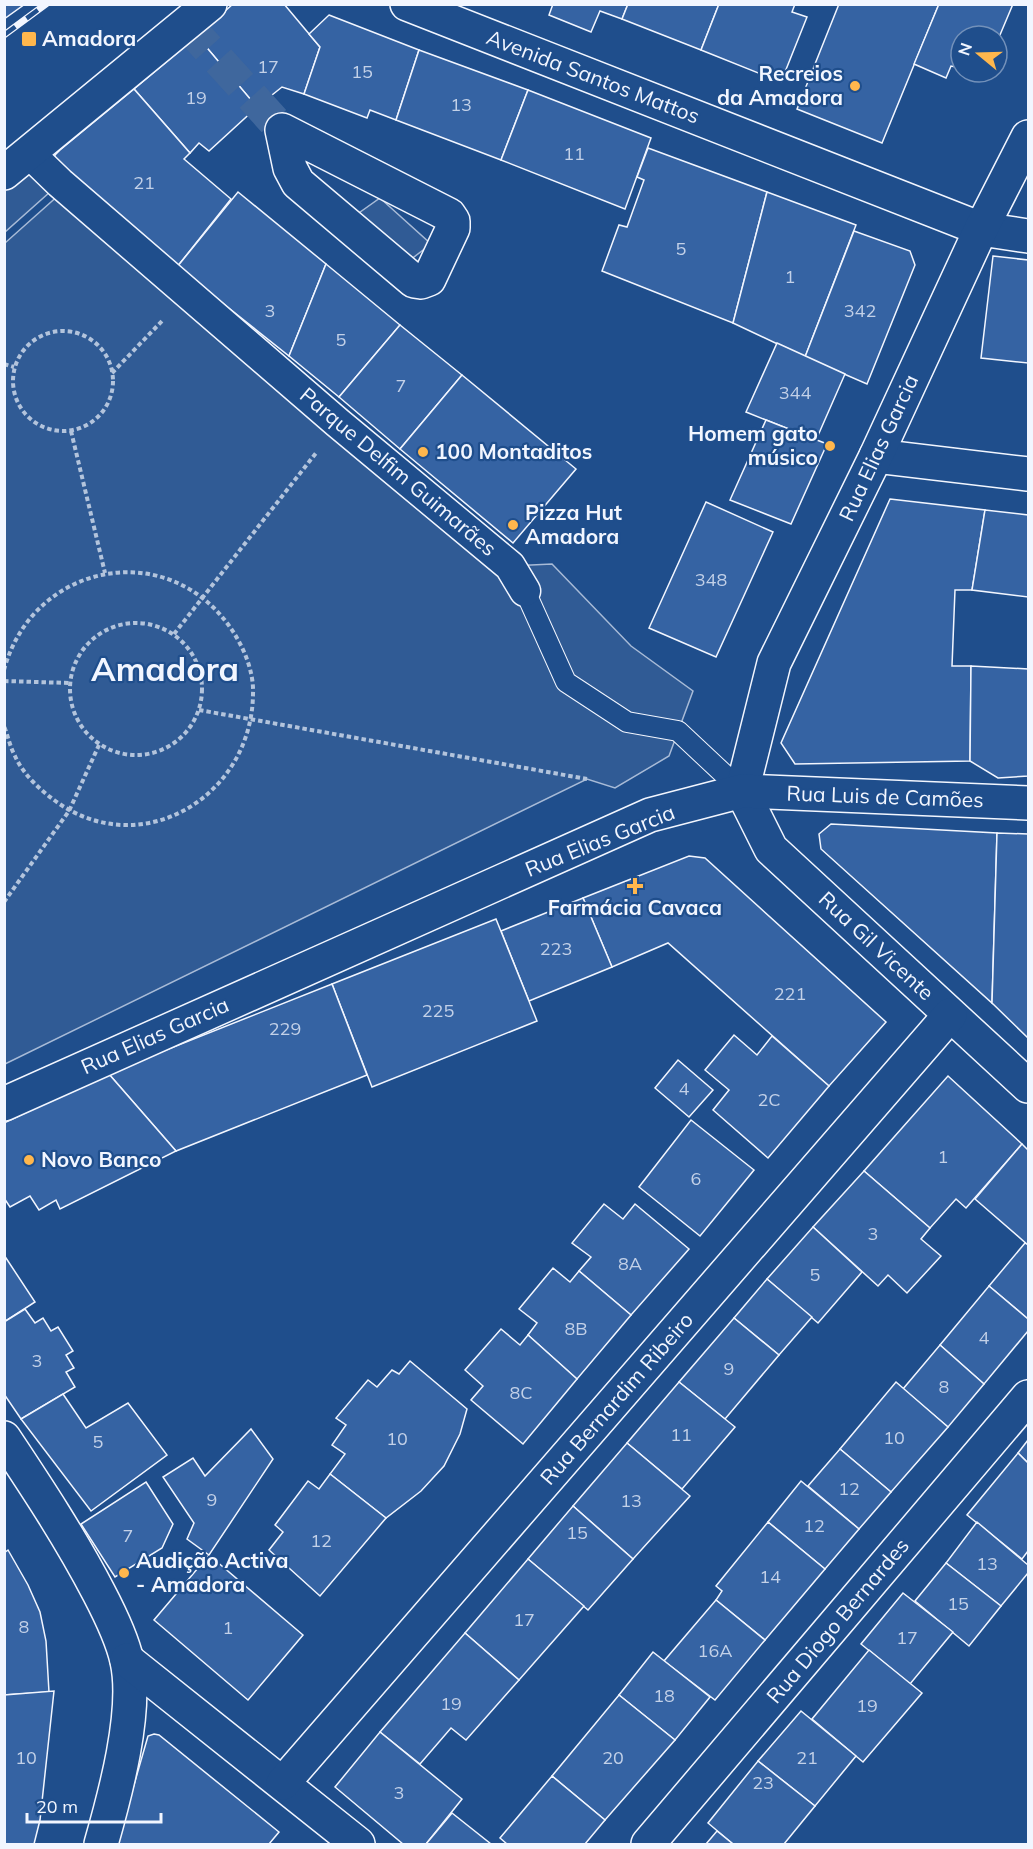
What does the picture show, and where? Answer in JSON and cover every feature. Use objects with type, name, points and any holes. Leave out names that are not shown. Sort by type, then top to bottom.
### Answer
[{"type":"street","points":[[17,163],[210,4]]},
{"type":"street","name":"Avenida Santos Mattos","points":[[406,4],[981,229],[1029,236]]},
{"type":"street","points":[[282,130],[448,215],[453,221],[453,228],[429,279],[422,282],[414,280],[298,183],[290,168],[282,130]]},
{"type":"street","name":"Rua Elias Garcia","points":[[4,1104],[650,815],[742,791],[774,663],[876,456],[981,229],[1029,137]]},
{"type":"street","name":"Parque Delfim Guimarães","points":[[17,163],[60,183],[338,423],[510,566],[525,591]]},
{"type":"street","points":[[876,456],[1029,474]]},
{"type":"street","name":"Rua Luis de Camões","points":[[742,791],[1029,804]]},
{"type":"street","name":"Rua Gil Vicente","points":[[742,791],[771,849],[1029,1086]]},
{"type":"street","name":"Rua Bernardim Ribeiro","points":[[283,1783],[950,1015]]},
{"type":"street","name":"Rua Diogo Bernardes","points":[[648,1845],[1029,1397]]},
{"type":"street","points":[[4,1438],[75,1547],[110,1614],[127,1660],[130,1698],[125,1734],[101,1845]]},
{"type":"street","points":[[127,1660],[358,1845]]},
{"type":"lane","name":"Parque Delfim Guimarães","points":[[525,591],[566,682],[627,722],[678,731],[742,791]]},
{"type":"path","points":[[112,373],[189,293]]},
{"type":"path","points":[[52,332],[79,333],[94,343],[101,348],[112,373],[112,393],[104,410],[89,424],[71,431],[46,429],[25,415],[13,392],[14,367],[28,344],[52,332]]},
{"type":"path","points":[[4,364],[14,367]]},
{"type":"path","points":[[174,634],[338,423]]},
{"type":"path","points":[[71,431],[105,573]]},
{"type":"path","points":[[4,670],[10,650],[26,622],[48,600],[75,583],[105,573],[140,572],[174,580],[204,598],[229,624],[239,639],[249,664],[254,692],[245,744],[233,768],[216,788],[195,805],[172,817],[146,824],[120,825],[93,821],[69,811],[38,788],[15,757],[4,726]]},
{"type":"path","points":[[130,623],[153,624],[174,634],[189,649],[199,668],[203,689],[199,710],[187,731],[169,747],[146,755],[122,755],[99,745],[86,733],[76,718],[70,701],[69,682],[76,661],[89,642],[108,629],[130,623]]},
{"type":"path","points":[[4,681],[69,682]]},
{"type":"path","points":[[199,710],[587,779]]},
{"type":"path","points":[[4,902],[69,811],[99,745]]},
{"type":"shaded area","points":[[29,153],[60,183],[5,232],[5,173]]},
{"type":"shaded area","points":[[60,194],[510,566],[552,564],[631,646],[693,691],[669,756],[615,788],[587,779],[5,1064],[5,243]]},
{"type":"shaded area","points":[[380,198],[431,244],[410,260],[356,215]]},
{"type":"building","points":[[4,4],[25,4],[4,19]]},
{"type":"building","points":[[233,4],[284,4],[320,47],[304,94],[282,87],[257,107],[197,36]]},
{"type":"building","points":[[553,4],[628,4],[622,19],[600,11],[591,32],[549,15]]},
{"type":"building","points":[[628,4],[719,4],[701,50],[622,19]]},
{"type":"building","points":[[719,4],[795,4],[792,12],[807,17],[781,82],[701,50]]},
{"type":"building","name":"Recreios da Amadora","points":[[839,4],[939,4],[882,143],[797,109]]},
{"type":"building","points":[[939,4],[1013,4],[1005,24],[949,24],[949,71],[946,78],[914,64]]},
{"type":"building","points":[[329,15],[419,50],[396,120],[370,110],[367,118],[304,94],[320,47],[309,34]]},
{"type":"building","points":[[197,36],[257,107],[209,151],[199,143],[190,153],[134,89]]},
{"type":"building","points":[[419,50],[528,90],[501,160],[396,120]]},
{"type":"building","points":[[134,89],[190,153],[184,159],[231,199],[177,267],[54,163],[55,155],[60,150]]},
{"type":"building","points":[[528,90],[651,138],[625,209],[501,160]]},
{"type":"building","points":[[648,148],[767,192],[733,323],[602,271],[619,225],[627,227],[644,180],[637,177]]},
{"type":"building","points":[[238,192],[326,264],[289,356],[177,267]]},
{"type":"building","points":[[767,192],[856,225],[805,357],[733,323]]},
{"type":"building","points":[[854,231],[910,251],[915,265],[867,384],[805,357]]},
{"type":"building","points":[[993,256],[1028,260],[1028,363],[981,358]]},
{"type":"building","points":[[326,264],[400,325],[339,397],[289,356]]},
{"type":"building","points":[[400,325],[462,375],[400,449],[339,397]]},
{"type":"building","points":[[777,343],[845,374],[816,440],[746,412]]},
{"type":"building","points":[[462,375],[576,469],[513,543],[400,449]]},
{"type":"building","points":[[766,420],[827,444],[791,524],[730,500]]},
{"type":"building","points":[[890,499],[985,510],[972,590],[955,590],[952,666],[971,666],[970,761],[795,764],[781,743]]},
{"type":"building","points":[[706,502],[773,532],[716,657],[649,628]]},
{"type":"building","points":[[985,510],[1028,515],[1028,597],[972,590]]},
{"type":"building","points":[[971,666],[1028,669],[1028,776],[998,778],[970,761]]},
{"type":"building","points":[[831,824],[997,833],[992,1003],[821,849],[819,834]]},
{"type":"building","points":[[997,833],[1028,834],[1028,1038],[992,1003]]},
{"type":"building","points":[[689,856],[705,858],[886,1022],[829,1086],[668,943],[612,967],[583,898]]},
{"type":"building","points":[[583,898],[612,967],[529,1001],[501,931]]},
{"type":"building","points":[[496,919],[537,1021],[372,1087],[332,984]]},
{"type":"building","points":[[332,984],[367,1075],[176,1151],[108,1073]]},
{"type":"building","points":[[734,1035],[757,1055],[772,1036],[829,1086],[768,1158],[713,1110],[729,1090],[705,1070]]},
{"type":"building","points":[[678,1060],[713,1090],[689,1117],[655,1088]]},
{"type":"building","points":[[108,1073],[176,1151],[60,1209],[56,1200],[39,1210],[30,1196],[10,1207],[4,1198],[4,1123]]},
{"type":"building","points":[[948,1076],[1022,1144],[966,1208],[956,1199],[930,1228],[864,1171]]},
{"type":"building","points":[[691,1120],[754,1170],[700,1236],[639,1187]]},
{"type":"building","points":[[1022,1144],[1028,1150],[1028,1245],[975,1199]]},
{"type":"building","points":[[864,1171],[930,1228],[921,1239],[941,1256],[907,1293],[888,1275],[878,1286],[813,1227]]},
{"type":"building","points":[[604,1204],[623,1219],[635,1204],[689,1249],[631,1315],[579,1271],[591,1257],[572,1243]]},
{"type":"building","points":[[813,1227],[862,1272],[818,1323],[767,1279]]},
{"type":"building","points":[[1025,1243],[1028,1245],[1028,1319],[989,1286]]},
{"type":"building","points":[[4,1255],[35,1302],[4,1322]]},
{"type":"building","points":[[553,1268],[570,1282],[579,1271],[631,1315],[577,1379],[528,1335],[537,1323],[519,1309]]},
{"type":"building","points":[[767,1279],[812,1317],[779,1355],[734,1318]]},
{"type":"building","points":[[989,1286],[1028,1319],[1028,1331],[984,1384],[940,1345]]},
{"type":"building","points":[[25,1309],[35,1323],[43,1318],[51,1331],[58,1327],[73,1351],[66,1355],[74,1368],[66,1372],[75,1387],[21,1419],[4,1394],[4,1322]]},
{"type":"building","points":[[734,1318],[779,1355],[725,1419],[679,1382]]},
{"type":"building","points":[[501,1329],[520,1345],[528,1335],[577,1379],[523,1444],[471,1400],[483,1386],[465,1370]]},
{"type":"building","points":[[940,1345],[984,1384],[948,1427],[903,1389]]},
{"type":"building","points":[[410,1361],[467,1409],[460,1434],[444,1466],[421,1491],[386,1518],[330,1474],[345,1454],[332,1445],[346,1425],[336,1418],[368,1380],[377,1387],[392,1370],[399,1374]]},
{"type":"building","points":[[679,1382],[735,1427],[682,1489],[627,1443]]},
{"type":"building","points":[[896,1382],[948,1427],[891,1492],[840,1449]]},
{"type":"building","points":[[63,1394],[86,1428],[128,1403],[167,1455],[91,1511],[21,1419]]},
{"type":"building","points":[[251,1429],[273,1459],[209,1555],[187,1539],[194,1523],[163,1477],[193,1458],[205,1476]]},
{"type":"building","points":[[1028,1440],[1028,1463],[1018,1453]]},
{"type":"building","points":[[627,1443],[690,1496],[633,1559],[573,1506]]},
{"type":"building","points":[[840,1449],[891,1492],[859,1529],[808,1486]]},
{"type":"building","points":[[1018,1453],[1028,1463],[1028,1551],[1022,1559],[967,1515]]},
{"type":"building","points":[[330,1474],[386,1518],[320,1596],[269,1550],[283,1532],[275,1525],[308,1481],[319,1489]]},
{"type":"building","points":[[801,1481],[859,1529],[825,1569],[768,1522]]},
{"type":"building","points":[[146,1482],[173,1524],[162,1548],[115,1577],[81,1524]]},
{"type":"building","points":[[573,1506],[633,1559],[588,1610],[528,1559]]},
{"type":"building","points":[[768,1522],[825,1569],[765,1640],[716,1600],[722,1591],[716,1586]]},
{"type":"building","points":[[977,1522],[1028,1565],[1028,1573],[1001,1606],[946,1563]]},
{"type":"building","points":[[8,1550],[40,1612],[46,1641],[49,1692],[4,1695],[4,1553]]},
{"type":"building","points":[[209,1555],[303,1635],[248,1700],[154,1620]]},
{"type":"building","points":[[528,1559],[584,1606],[519,1680],[465,1633]]},
{"type":"building","points":[[946,1563],[1001,1606],[969,1646],[915,1601]]},
{"type":"building","points":[[903,1593],[953,1632],[910,1684],[861,1644]]},
{"type":"building","points":[[716,1600],[765,1640],[715,1700],[664,1661]]},
{"type":"building","points":[[465,1633],[519,1680],[466,1740],[451,1728],[420,1764],[380,1732]]},
{"type":"building","points":[[869,1650],[922,1693],[863,1762],[812,1719]]},
{"type":"building","points":[[653,1652],[710,1697],[675,1740],[619,1695]]},
{"type":"building","points":[[54,1691],[40,1820],[34,1844],[4,1844],[4,1695]]},
{"type":"building","points":[[619,1695],[675,1740],[605,1820],[552,1776]]},
{"type":"building","points":[[801,1711],[856,1756],[815,1806],[758,1761]]},
{"type":"building","points":[[380,1732],[462,1799],[426,1844],[403,1844],[335,1787]]},
{"type":"building","points":[[159,1735],[279,1832],[269,1844],[117,1844],[148,1736]]},
{"type":"building","points":[[758,1761],[815,1806],[784,1844],[733,1844],[708,1823]]},
{"type":"building","points":[[552,1776],[605,1820],[585,1844],[507,1844],[500,1838]]},
{"type":"building","points":[[452,1813],[491,1844],[426,1844]]},
{"type":"building","points":[[717,1831],[733,1844],[706,1844]]},
{"type":"tunnel","points":[[186,24],[282,130]]},
{"type":"railway","points":[[4,35],[46,4]]},
{"type":"place","name":"Amadora","points":[[29,39]]},
{"type":"place","name":"Recreios da Amadora","points":[[855,86]]},
{"type":"place","name":"Homem gato músico","points":[[830,446]]},
{"type":"place","name":"100 Montaditos","points":[[423,452]]},
{"type":"place","name":"Pizza Hut Amadora","points":[[513,525]]},
{"type":"place","name":"Farmácia Cavaca","points":[[635,886]]},
{"type":"place","name":"Novo Banco","points":[[29,1160]]},
{"type":"place","name":"Audição Activa - Amadora","points":[[124,1573]]},
{"type":"district","name":"Amadora","points":[[165,669]]}]
